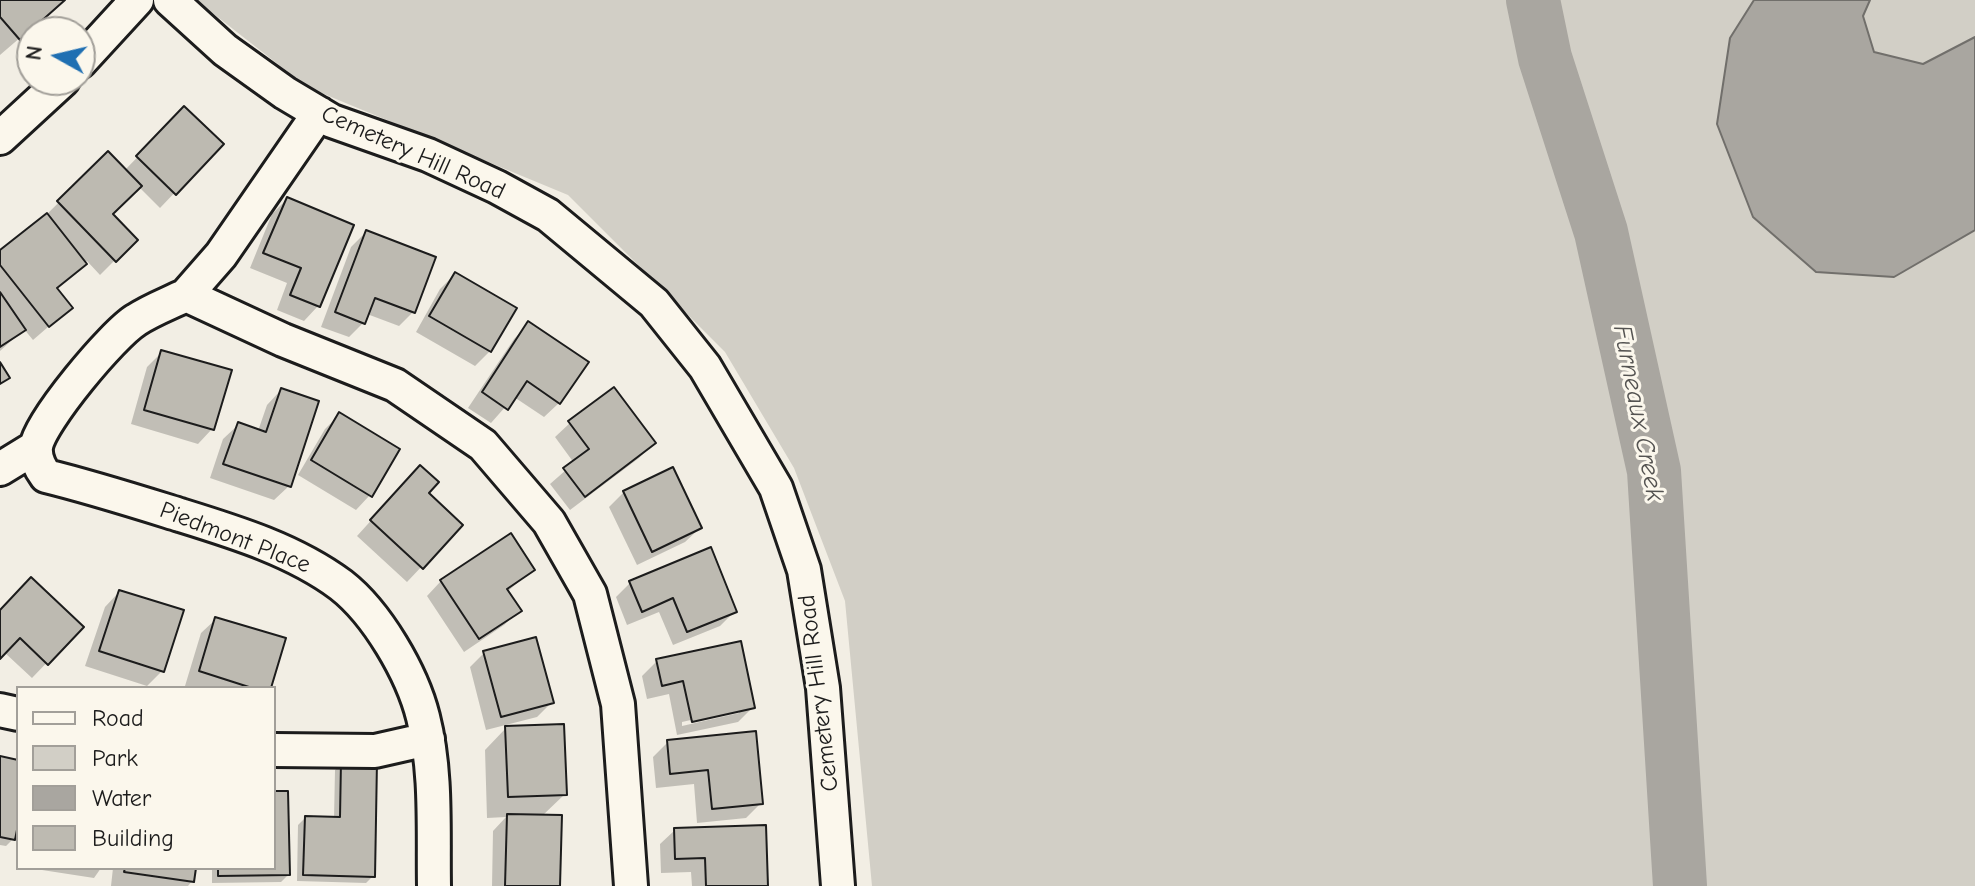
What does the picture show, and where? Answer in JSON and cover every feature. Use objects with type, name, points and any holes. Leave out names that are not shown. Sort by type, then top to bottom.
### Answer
[{"type":"street","points":[[96,45],[137,0]]},
{"type":"street","name":"Cemetery Hill Road","points":[[170,0],[225,50],[285,93],[332,121],[428,155],[548,215],[654,303],[705,367],[776,488],[804,570],[823,688],[838,886]]},
{"type":"street","points":[[0,138],[46,96]]},
{"type":"street","points":[[0,469],[36,447],[71,387],[133,321],[186,295],[221,255],[319,113]]},
{"type":"street","points":[[186,295],[283,340],[395,385],[483,445],[549,522],[590,594],[618,704],[631,886]]},
{"type":"street","name":"Piedmont Place","points":[[36,447],[39,466],[46,476],[88,486],[277,549],[320,570],[344,587],[379,626],[399,659],[423,714],[431,758],[434,886]]},
{"type":"street","points":[[276,750],[375,751],[428,739]]},
{"type":"green space","points":[[196,0],[1975,0],[1975,886],[872,886],[845,601],[794,468],[725,352],[568,195],[307,87]]},
{"type":"water","points":[[1754,0],[1870,0],[1863,16],[1874,52],[1923,64],[1975,37],[1975,230],[1894,277],[1816,272],[1753,217],[1717,124],[1730,38]]},
{"type":"building","points":[[0,0],[65,0],[47,16],[16,16],[16,35],[0,17]]},
{"type":"building","points":[[184,106],[224,144],[176,195],[136,156]]},
{"type":"building","points":[[108,151],[142,186],[113,214],[138,240],[116,262],[57,201]]},
{"type":"building","points":[[287,197],[354,225],[320,307],[290,295],[301,268],[263,253]]},
{"type":"building","points":[[47,213],[87,264],[57,288],[73,308],[49,327],[0,265],[0,250]]},
{"type":"building","points":[[366,230],[436,257],[415,313],[375,298],[365,324],[335,312]]},
{"type":"building","points":[[455,272],[517,308],[491,352],[429,316]]},
{"type":"building","points":[[0,292],[26,330],[0,347]]},
{"type":"building","points":[[528,321],[589,362],[560,404],[527,381],[508,410],[482,392]]},
{"type":"building","points":[[161,350],[232,370],[214,430],[144,410]]},
{"type":"building","points":[[0,362],[10,378],[0,384]]},
{"type":"building","points":[[614,387],[656,443],[585,497],[563,468],[589,449],[568,421]]},
{"type":"building","points":[[281,388],[319,401],[291,487],[223,464],[238,422],[266,432]]},
{"type":"building","points":[[339,412],[400,449],[372,497],[311,460]]},
{"type":"building","points":[[420,465],[439,482],[429,493],[463,525],[423,569],[370,520]]},
{"type":"building","points":[[673,467],[702,528],[652,552],[623,491]]},
{"type":"building","points":[[511,533],[535,570],[507,589],[522,611],[479,639],[440,580]]},
{"type":"building","points":[[711,547],[737,612],[687,632],[673,598],[642,612],[629,581]]},
{"type":"building","points":[[31,577],[84,627],[48,665],[20,638],[0,659],[0,610]]},
{"type":"building","points":[[119,590],[184,610],[164,672],[99,651]]},
{"type":"building","points":[[215,617],[286,638],[272,686],[246,686],[199,671]]},
{"type":"building","points":[[536,637],[554,703],[501,717],[483,651]]},
{"type":"building","points":[[741,641],[755,708],[692,722],[683,681],[662,686],[656,659]]},
{"type":"building","points":[[564,724],[567,795],[508,797],[505,726]]},
{"type":"building","points":[[756,731],[763,804],[712,809],[708,770],[670,774],[667,740]]},
{"type":"building","points":[[0,756],[16,760],[16,835],[15,840],[0,837]]},
{"type":"building","points":[[341,761],[377,761],[375,877],[303,875],[305,816],[340,817]]},
{"type":"building","points":[[276,791],[288,791],[290,875],[218,876],[218,870],[276,870]]},
{"type":"building","points":[[507,814],[562,815],[560,886],[505,886]]},
{"type":"building","points":[[766,825],[768,886],[706,886],[705,858],[675,859],[674,828]]},
{"type":"building","points":[[124,870],[196,870],[194,882]]},
{"type":"waterway","name":"Furneaux Creek","points":[[1533,0],[1545,58],[1601,232],[1654,471],[1680,886]]}]
